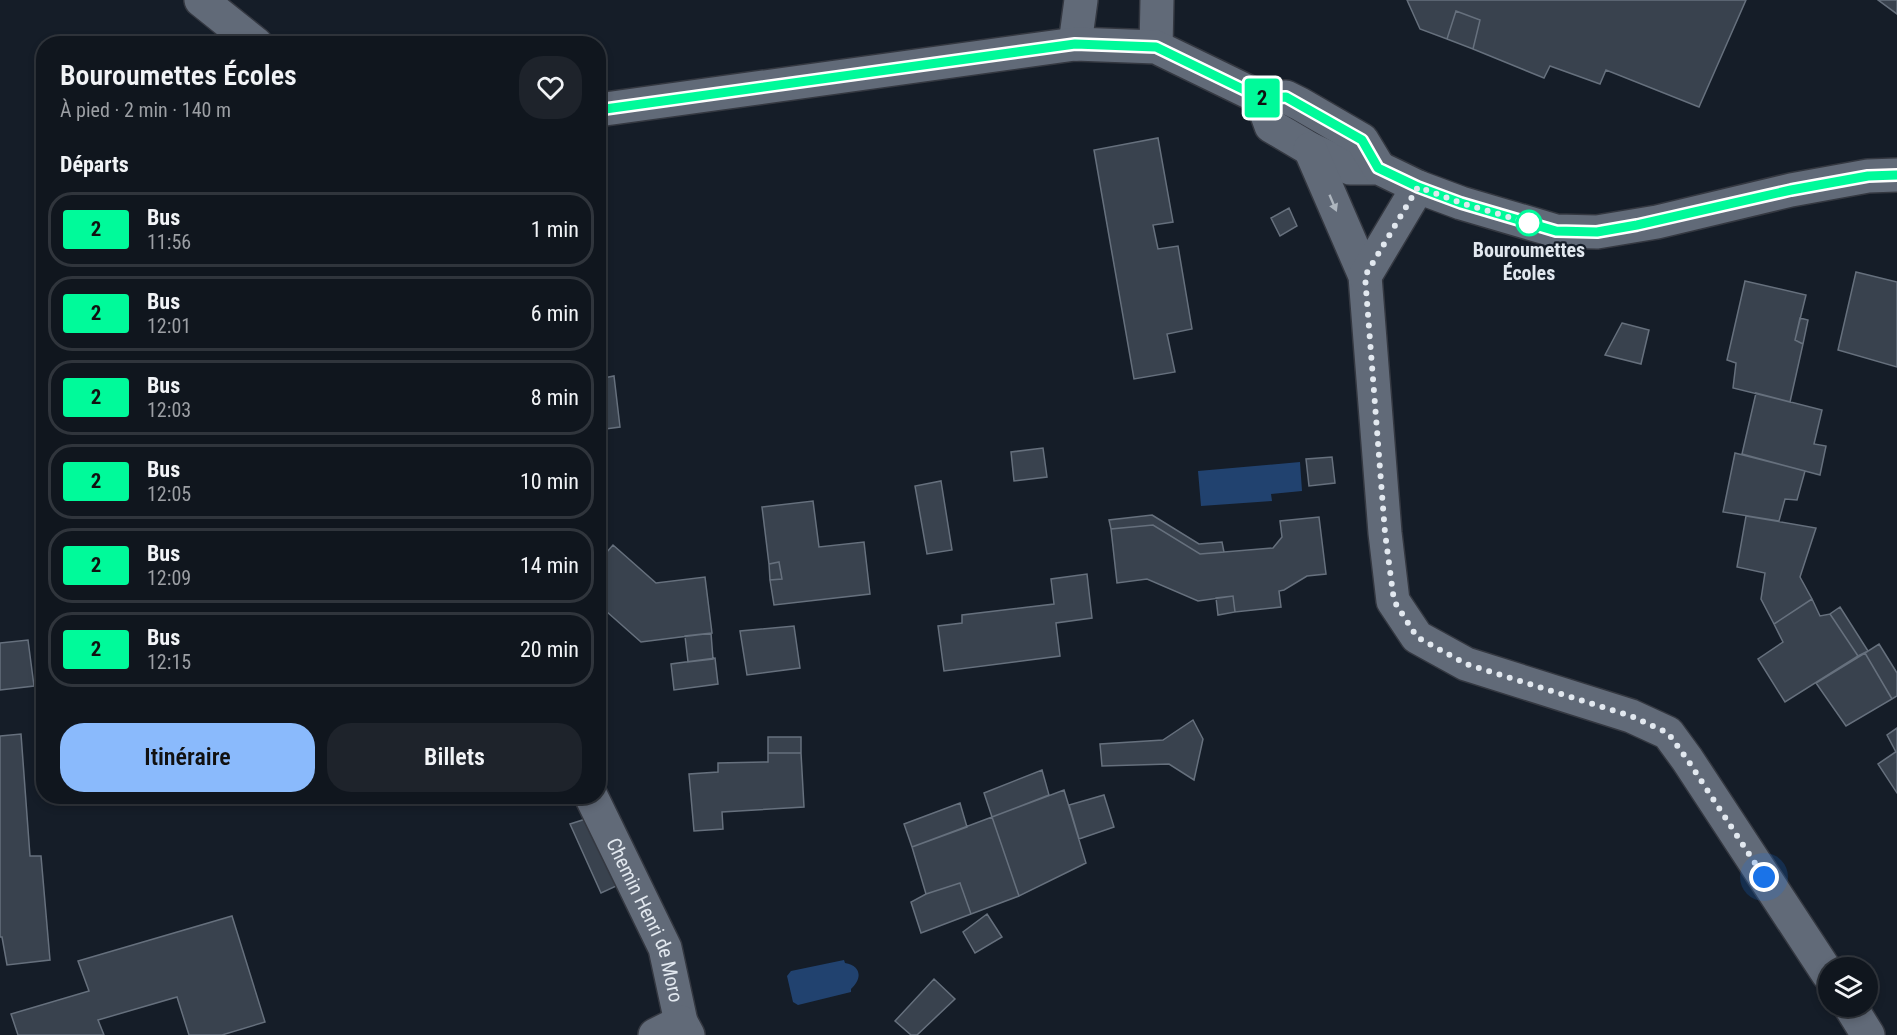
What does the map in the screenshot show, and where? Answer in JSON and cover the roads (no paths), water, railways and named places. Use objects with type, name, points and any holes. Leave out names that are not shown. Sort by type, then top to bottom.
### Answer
[{"type":"street","points":[[201,0],[246,36]]},
{"type":"street","points":[[1075,44],[1081,0]]},
{"type":"street","points":[[1156,47],[1157,0]]},
{"type":"street","points":[[606,109],[1075,44],[1156,47],[1261,98],[1286,97],[1362,140],[1378,168]]},
{"type":"street","points":[[1261,98],[1271,126],[1310,149],[1350,168],[1378,168],[1418,187],[1461,203],[1556,231],[1597,232],[1658,222],[1791,190],[1868,176],[1897,175]]},
{"type":"street","points":[[1310,149],[1365,276],[1385,533],[1394,601],[1417,637],[1466,664],[1631,716],[1668,733],[1818,959]]},
{"type":"street","points":[[1365,276],[1418,187]]},
{"type":"street","name":"Chemin Henri de Moro","points":[[595,804],[665,948],[675,1031]]},
{"type":"street","points":[[1857,1017],[1868,1035]]},
{"type":"water","points":[[1300,462],[1302,491],[1271,494],[1272,501],[1201,506],[1198,471]]},
{"type":"water","points":[[844,960],[845,963],[855,967],[858,973],[857,981],[851,992],[798,1005],[793,1002],[787,976],[791,971]]},
{"type":"place","name":"Bouroumettes Écoles","points":[[1529,223]]}]
